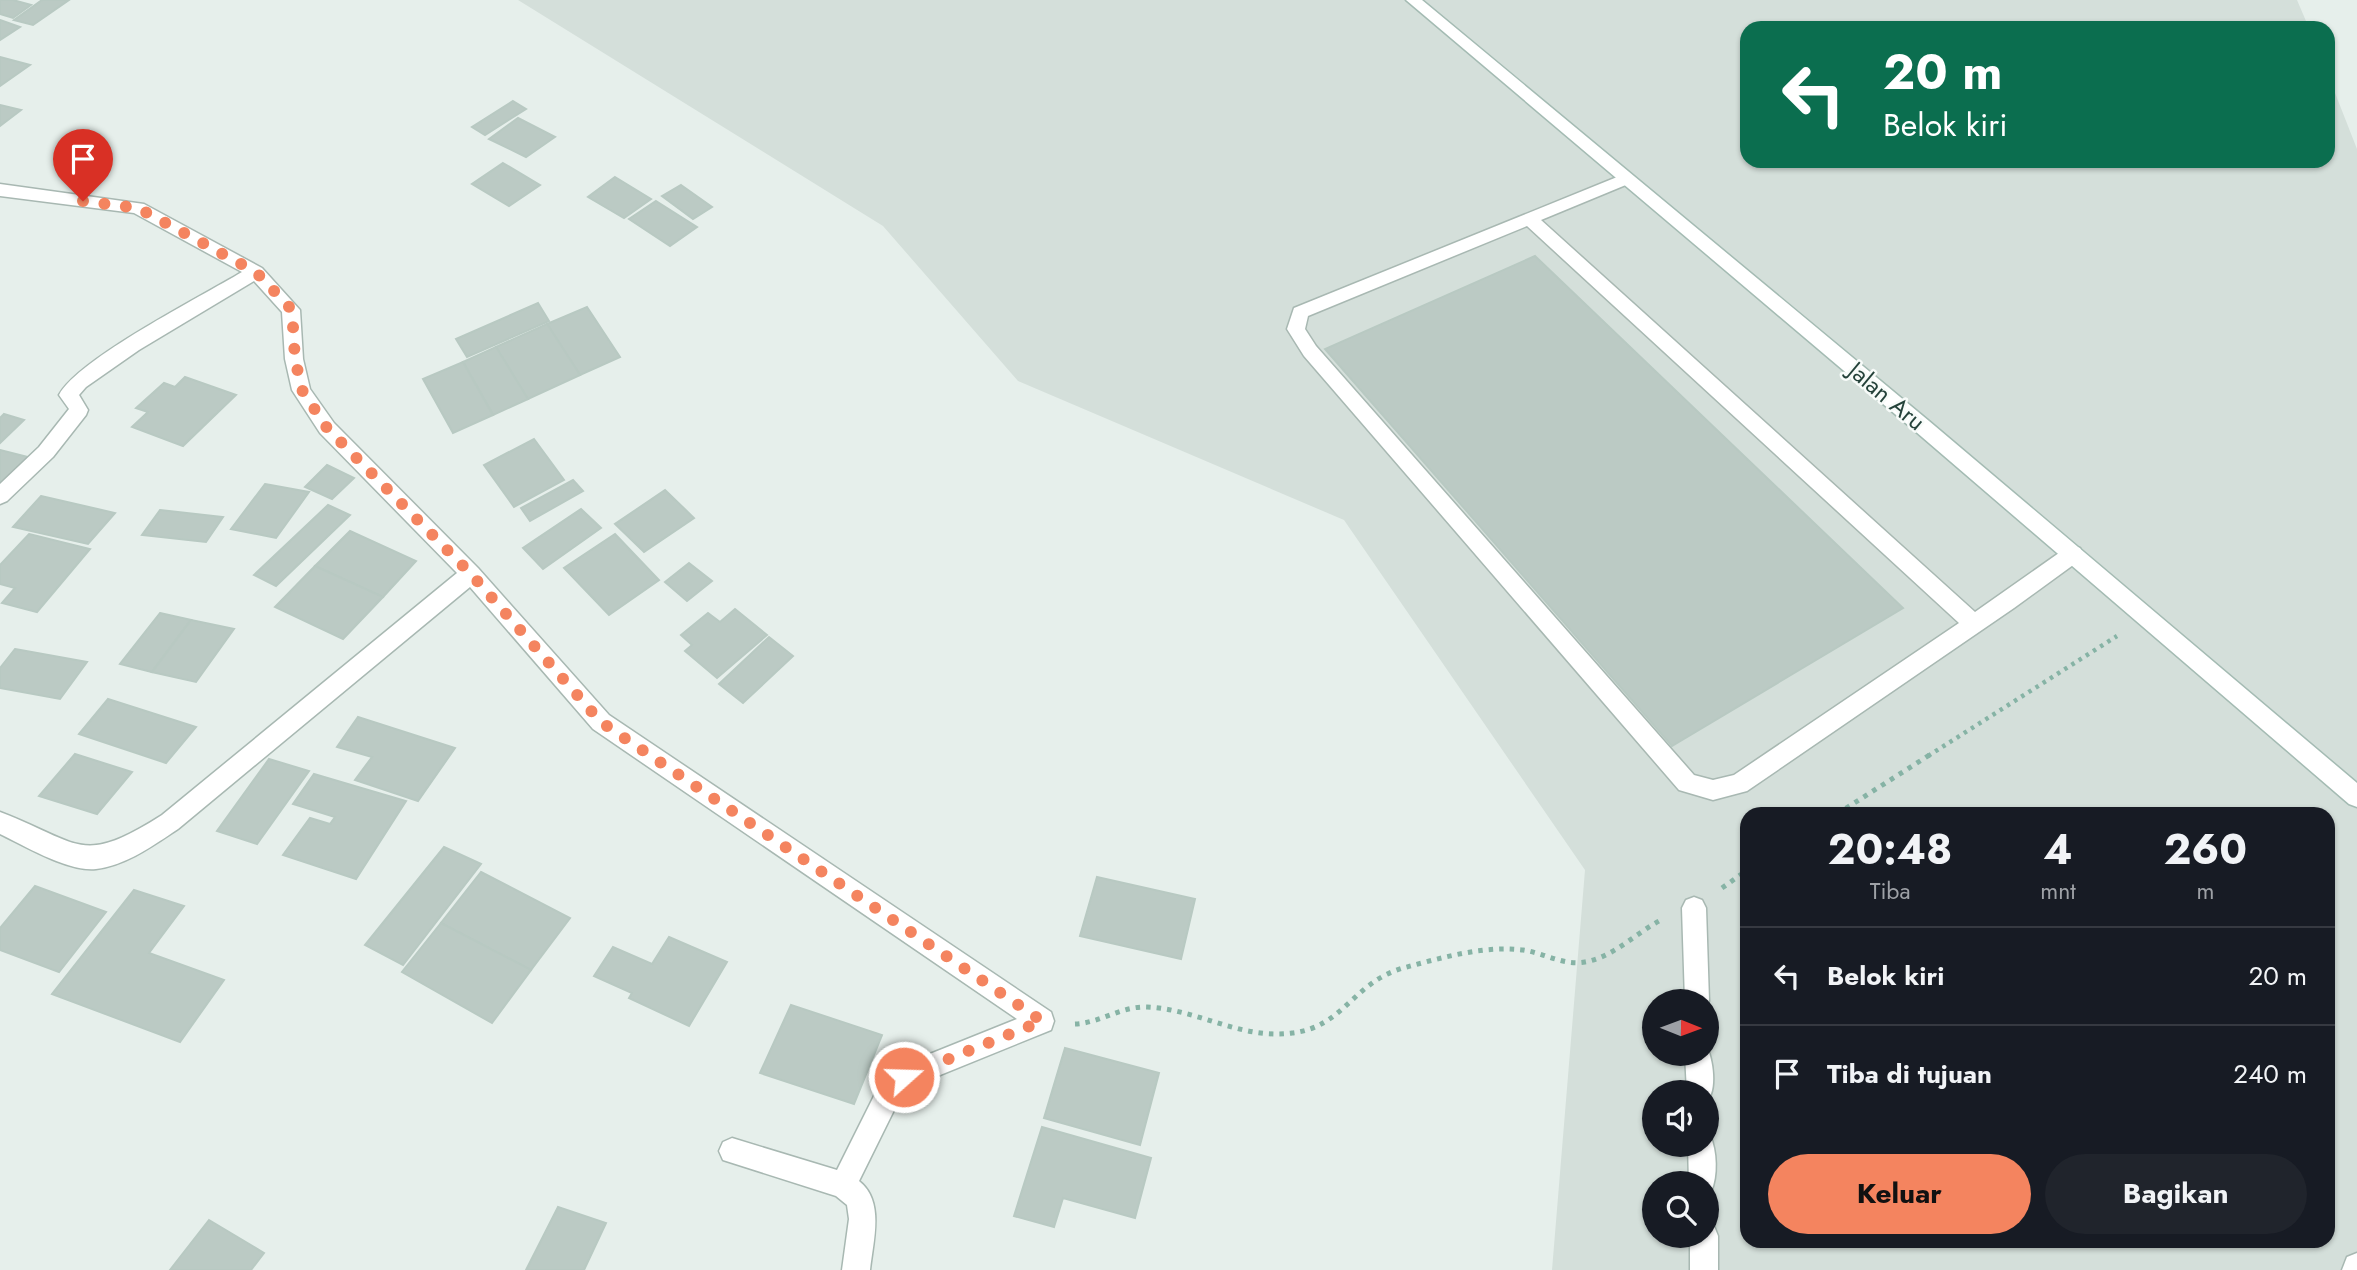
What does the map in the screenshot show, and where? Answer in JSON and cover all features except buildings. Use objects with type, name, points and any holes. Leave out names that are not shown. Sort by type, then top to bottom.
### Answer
[{"type":"street","name":"Jalan Aru","points":[[1413,0],[2073,554],[2357,797]]},
{"type":"street","points":[[1627,178],[1300,312],[1296,329],[1310,351],[1687,783],[1713,790],[1739,784],[2007,602],[2073,554]]},
{"type":"street","points":[[0,190],[138,208],[256,272],[292,310],[295,359],[302,390],[327,428],[471,574],[601,722],[1042,1021]]},
{"type":"street","points":[[1529,218],[1973,623]]},
{"type":"street","points":[[0,496],[46,452],[79,410],[68,395],[79,382],[133,345],[256,272]]},
{"type":"street","points":[[0,823],[84,858],[117,851],[147,837],[170,822],[471,574]]},
{"type":"street","points":[[1695,908],[1697,989]]},
{"type":"street","points":[[843,1185],[892,1087],[904,1077],[1042,1021]]},
{"type":"street","points":[[732,1151],[843,1185],[860,1198],[862,1219],[856,1270]]},
{"type":"street","points":[[1703,1248],[1704,1270]]},
{"type":"path","points":[[1848,807],[2147,617]]},
{"type":"path","points":[[1042,1021],[1089,1025],[1116,1013],[1141,1007],[1168,1008],[1234,1031],[1284,1034],[1321,1027],[1359,990],[1384,974],[1489,951],[1524,950],[1583,963],[1601,958],[1643,929],[1673,914],[1695,908]]},
{"type":"shaded area","points":[[518,0],[2297,0],[2306,21],[1740,21],[1740,168],[2335,168],[2335,93],[2357,149],[2357,1270],[1552,1270],[1585,870],[1344,520],[1018,381],[883,226]]},
{"type":"route","points":[[83,201],[138,208],[256,272],[292,310],[295,359],[302,390],[327,428],[471,574],[601,722],[1042,1021],[904,1077]]}]
